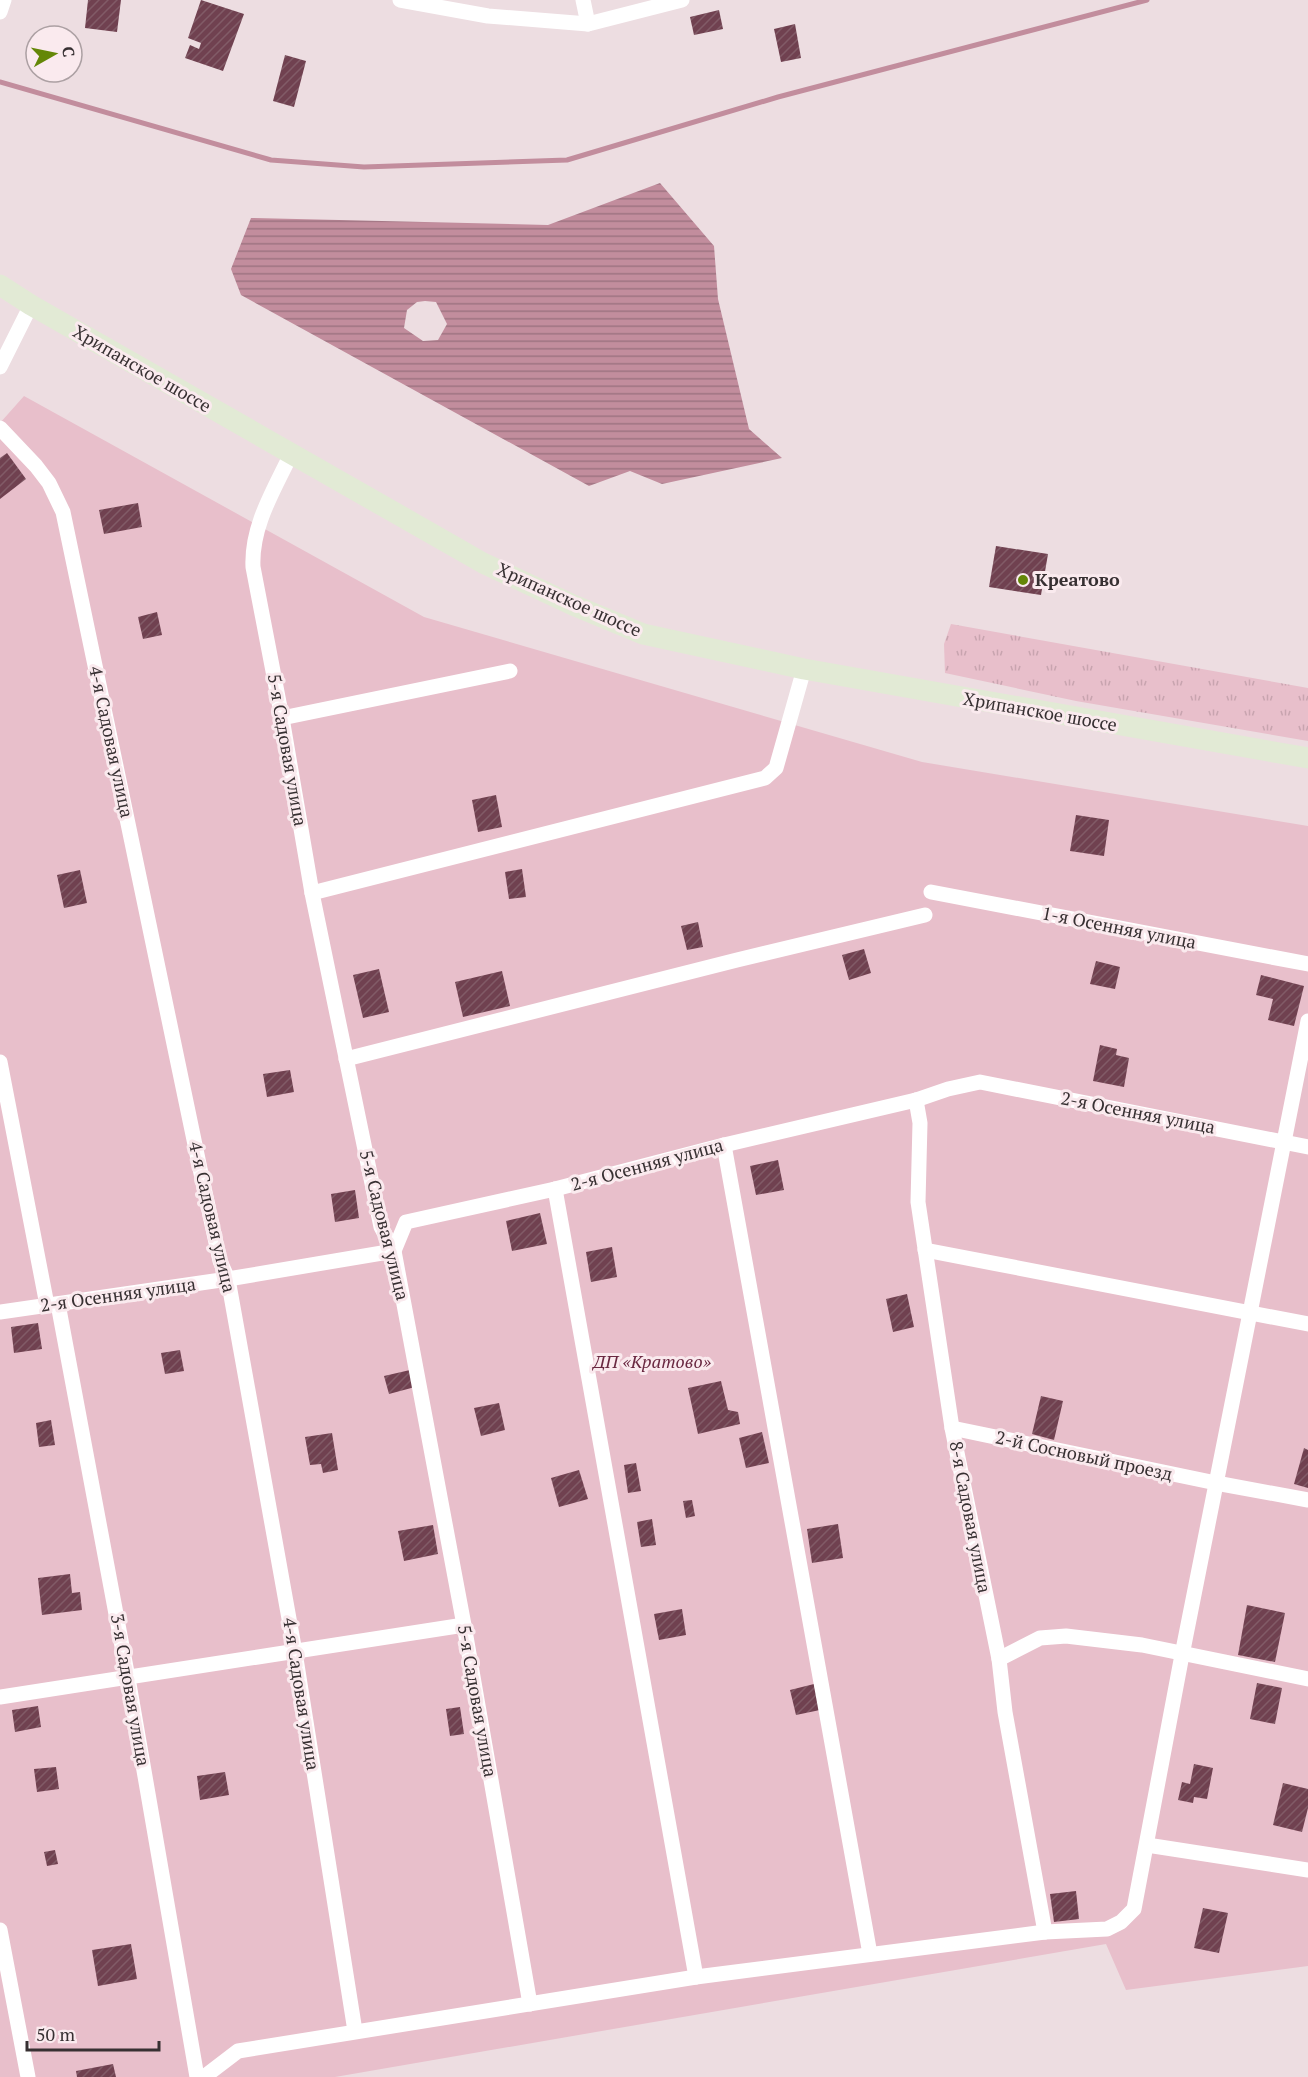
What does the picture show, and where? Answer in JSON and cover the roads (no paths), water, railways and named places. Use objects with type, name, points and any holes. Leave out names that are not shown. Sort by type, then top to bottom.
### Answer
[{"type":"main road","name":"Хрипанское шоссе","points":[[0,285],[31,305],[483,562],[573,605],[643,633],[804,669],[1308,758]]},
{"type":"street","points":[[0,12],[4,0]]},
{"type":"street","points":[[400,0],[488,16],[588,24],[682,0]]},
{"type":"street","points":[[583,0],[588,24]]},
{"type":"street","points":[[0,367],[31,305]]},
{"type":"street","name":"4-я Садовая улица","points":[[0,428],[49,483],[63,512],[203,1183],[220,1261],[228,1279],[295,1652],[355,2031]]},
{"type":"street","name":"5-я Садовая улица","points":[[291,454],[258,524],[252,549],[253,567],[312,892],[346,1059],[381,1227],[394,1251],[464,1625],[530,2004]]},
{"type":"street","points":[[312,892],[765,778],[776,768],[804,669]]},
{"type":"street","points":[[282,718],[510,671]]},
{"type":"street","name":"1-я Осенняя улица","points":[[931,892],[1308,964]]},
{"type":"street","points":[[346,1059],[925,915]]},
{"type":"street","points":[[204,2077],[238,2051],[355,2031],[696,1977],[1045,1932],[1107,1929],[1121,1922],[1134,1909],[1308,1021]]},
{"type":"street","name":"3-я Садовая улица","points":[[0,1062],[128,1678],[197,2077]]},
{"type":"street","name":"2-я Осенняя улица","points":[[0,1312],[228,1279],[394,1251],[406,1222],[555,1189],[724,1145],[916,1100],[948,1089],[980,1082],[1308,1147]]},
{"type":"street","name":"8-я Садовая улица","points":[[916,1100],[920,1123],[918,1202],[952,1428],[999,1659],[1005,1712],[1045,1932]]},
{"type":"street","points":[[724,1145],[870,1954]]},
{"type":"street","points":[[555,1189],[696,1977]]},
{"type":"street","points":[[925,1250],[1308,1324]]},
{"type":"street","name":"2-й Сосновый проезд","points":[[952,1428],[1308,1500]]},
{"type":"street","points":[[0,1697],[464,1625]]},
{"type":"street","points":[[999,1659],[1040,1638],[1066,1636],[1142,1645],[1308,1679]]},
{"type":"street","points":[[1147,1845],[1308,1870]]},
{"type":"street","points":[[0,1930],[28,2077]]},
{"type":"waterway","points":[[0,82],[271,160],[364,167],[567,160],[778,97],[1147,0]]},
{"type":"place","name":"Креатово","points":[[1023,580]]},
{"type":"park label","name":"ДП «Кратово»","points":[[652,1362]]}]
